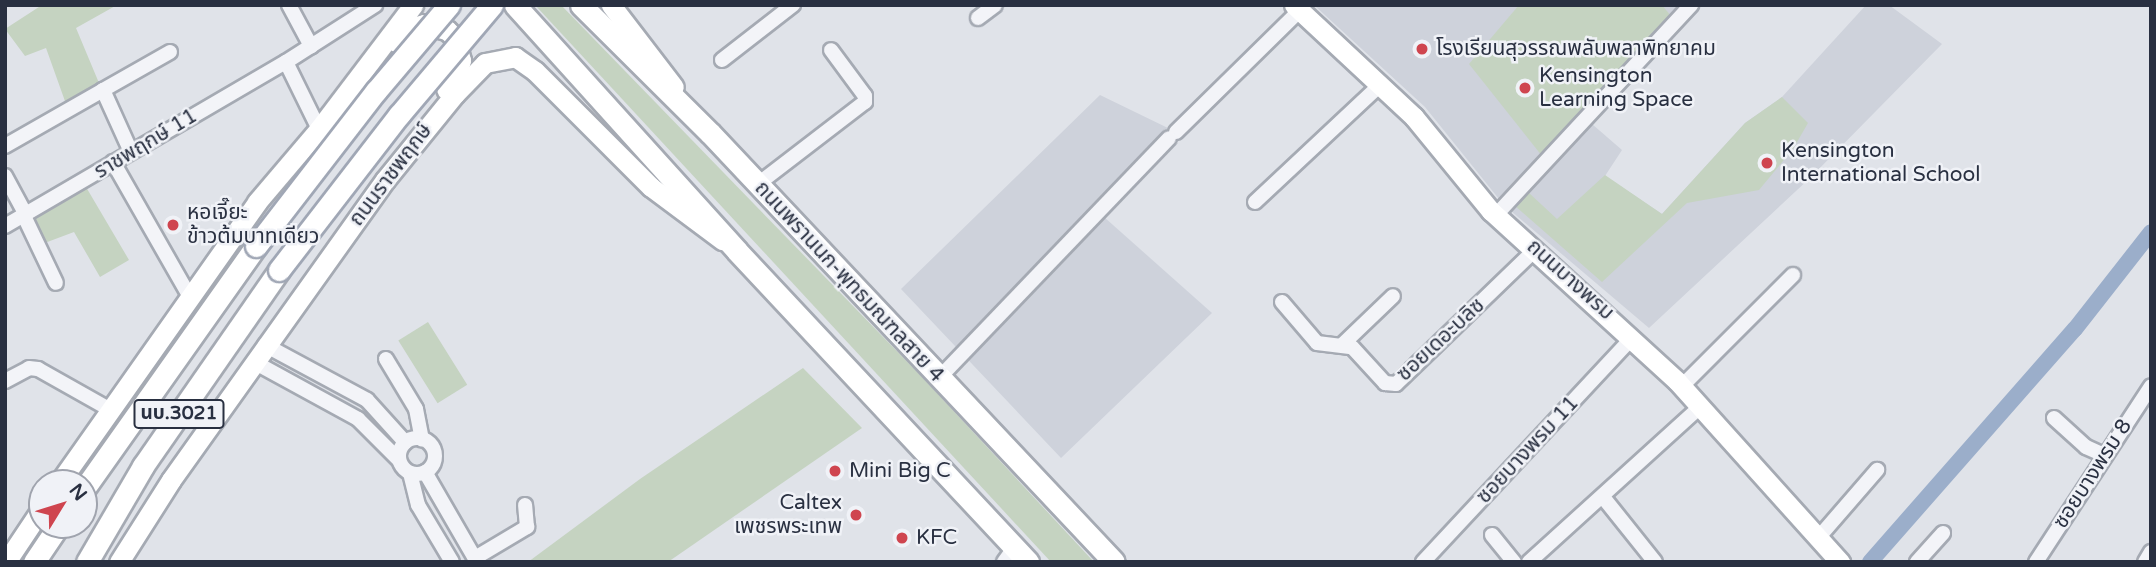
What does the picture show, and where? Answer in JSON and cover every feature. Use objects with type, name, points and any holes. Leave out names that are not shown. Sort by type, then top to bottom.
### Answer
[{"type":"main road","name":"นบ.3021","points":[[68,469],[188,295],[257,202],[322,125],[413,5]]},
{"type":"main road","name":"นบ.3021","points":[[98,469],[256,246],[376,91],[450,5]]},
{"type":"main road","name":"ถนนราชพฤกษ์","points":[[87,562],[143,466],[279,270],[399,116],[492,5]]},
{"type":"main road","points":[[515,5],[1016,557]]},
{"type":"main road","name":"ถนนพรานนก-พุทธมณฑลสาย 4","points":[[581,5],[758,184],[1114,562]]},
{"type":"main road","points":[[611,5],[710,134]]},
{"type":"main road","name":"ถนนบางพรม","points":[[1296,8],[1414,117],[1496,215],[1632,338],[1702,406],[1840,562]]},
{"type":"main road","points":[[322,125],[403,33],[424,24],[447,30],[460,48],[458,71],[385,180]]},
{"type":"main road","name":"ถนนราชพฤกษ์","points":[[119,562],[171,480],[265,345],[385,180],[485,63],[501,57],[515,57],[535,71],[675,208],[737,251]]},
{"type":"main road","points":[[6,562],[28,530]]},
{"type":"main road","points":[[34,562],[50,539]]},
{"type":"street","points":[[289,5],[311,46]]},
{"type":"street","name":"ราชพฤกษ์ 11","points":[[5,226],[286,62],[375,5]]},
{"type":"street","points":[[722,60],[793,5]]},
{"type":"street","points":[[978,18],[995,5]]},
{"type":"street","points":[[1496,215],[1691,5]]},
{"type":"street","points":[[939,378],[1296,8]]},
{"type":"street","points":[[758,184],[865,102],[865,96],[831,50]]},
{"type":"street","points":[[5,146],[170,52]]},
{"type":"street","points":[[286,62],[322,125]]},
{"type":"street","points":[[1255,202],[1380,85]]},
{"type":"street","points":[[103,90],[131,152]]},
{"type":"street","points":[[113,162],[188,295]]},
{"type":"street","points":[[5,176],[56,283]]},
{"type":"street","name":"ซอยเดอะบลิซ","points":[[1282,303],[1317,342],[1352,347],[1385,383],[1396,384],[1536,249]]},
{"type":"street","points":[[1682,386],[1793,275]]},
{"type":"street","points":[[1343,344],[1393,296]]},
{"type":"street","name":"ซอยบางพรม 11","points":[[1423,562],[1632,338]]},
{"type":"street","points":[[265,345],[367,400],[405,442]]},
{"type":"street","points":[[386,359],[416,409],[422,439],[435,452],[434,462],[425,472],[410,473]]},
{"type":"street","points":[[254,362],[358,419],[399,460],[410,473],[418,505],[452,562]]},
{"type":"street","points":[[5,381],[29,368],[38,369],[109,409]]},
{"type":"street","name":"ซอยบางพรม 8","points":[[2036,562],[2151,386]]},
{"type":"street","points":[[1535,561],[1702,406]]},
{"type":"street","points":[[2054,418],[2086,447],[2104,455]]},
{"type":"street","points":[[399,460],[400,450],[405,442],[422,439]]},
{"type":"street","points":[[1819,537],[1877,470]]},
{"type":"street","points":[[425,472],[476,560],[527,527],[524,505]]},
{"type":"street","points":[[1603,497],[1655,562]]},
{"type":"street","points":[[1917,562],[1943,533]]},
{"type":"street","points":[[1492,535],[1514,562]]},
{"type":"street","points":[[2145,562],[2151,552]]},
{"type":"shaded area","name":"Kensington Learning Space","points":[[1314,5],[1681,5],[1499,199],[1425,107]]},
{"type":"shaded area","name":"Kensington International School","points":[[1866,5],[1889,5],[1942,44],[1810,178],[1649,328],[1511,211],[1592,124],[1622,150],[1605,176],[1662,214],[1745,123],[1782,97]]},
{"type":"shaded area","points":[[1100,95],[1170,129],[1157,144],[1165,151],[1104,217],[1212,313],[1061,458],[901,289]]},
{"type":"green space","points":[[42,5],[117,5],[76,28],[99,83],[66,104],[46,48],[25,56],[5,29]]},
{"type":"green space","points":[[535,5],[561,5],[921,376],[1094,562],[1051,562]]},
{"type":"green space","name":"Kensington Learning Space","points":[[1519,5],[1662,5],[1671,16],[1542,156],[1469,64]]},
{"type":"green space","points":[[1782,97],[1808,123],[1793,149],[1759,190],[1687,203],[1602,282],[1515,206],[1528,192],[1557,219],[1605,175],[1662,214],[1745,123]]},
{"type":"green space","points":[[86,187],[129,260],[100,277],[74,232],[42,244],[32,219]]},
{"type":"green space","points":[[428,322],[467,385],[438,403],[398,341]]},
{"type":"green space","points":[[803,368],[862,428],[668,562],[528,562],[640,479]]},
{"type":"waterway","points":[[1870,562],[2075,329],[2151,232]]},
{"type":"place","name":"โรงเรียนสุวรรณพลับพลาพิทยาคม","points":[[1422,49]]},
{"type":"place","name":"Kensington Learning Space","points":[[1525,88]]},
{"type":"place","name":"Kensington International School","points":[[1767,163]]},
{"type":"place","name":"หอเจี๊ยะ ข้าวต้มบาทเดียว","points":[[173,225]]},
{"type":"place","name":"Mini Big C","points":[[835,471]]},
{"type":"place","name":"Caltex เพชรพระเทพ","points":[[856,515]]},
{"type":"place","name":"KFC","points":[[902,538]]}]
